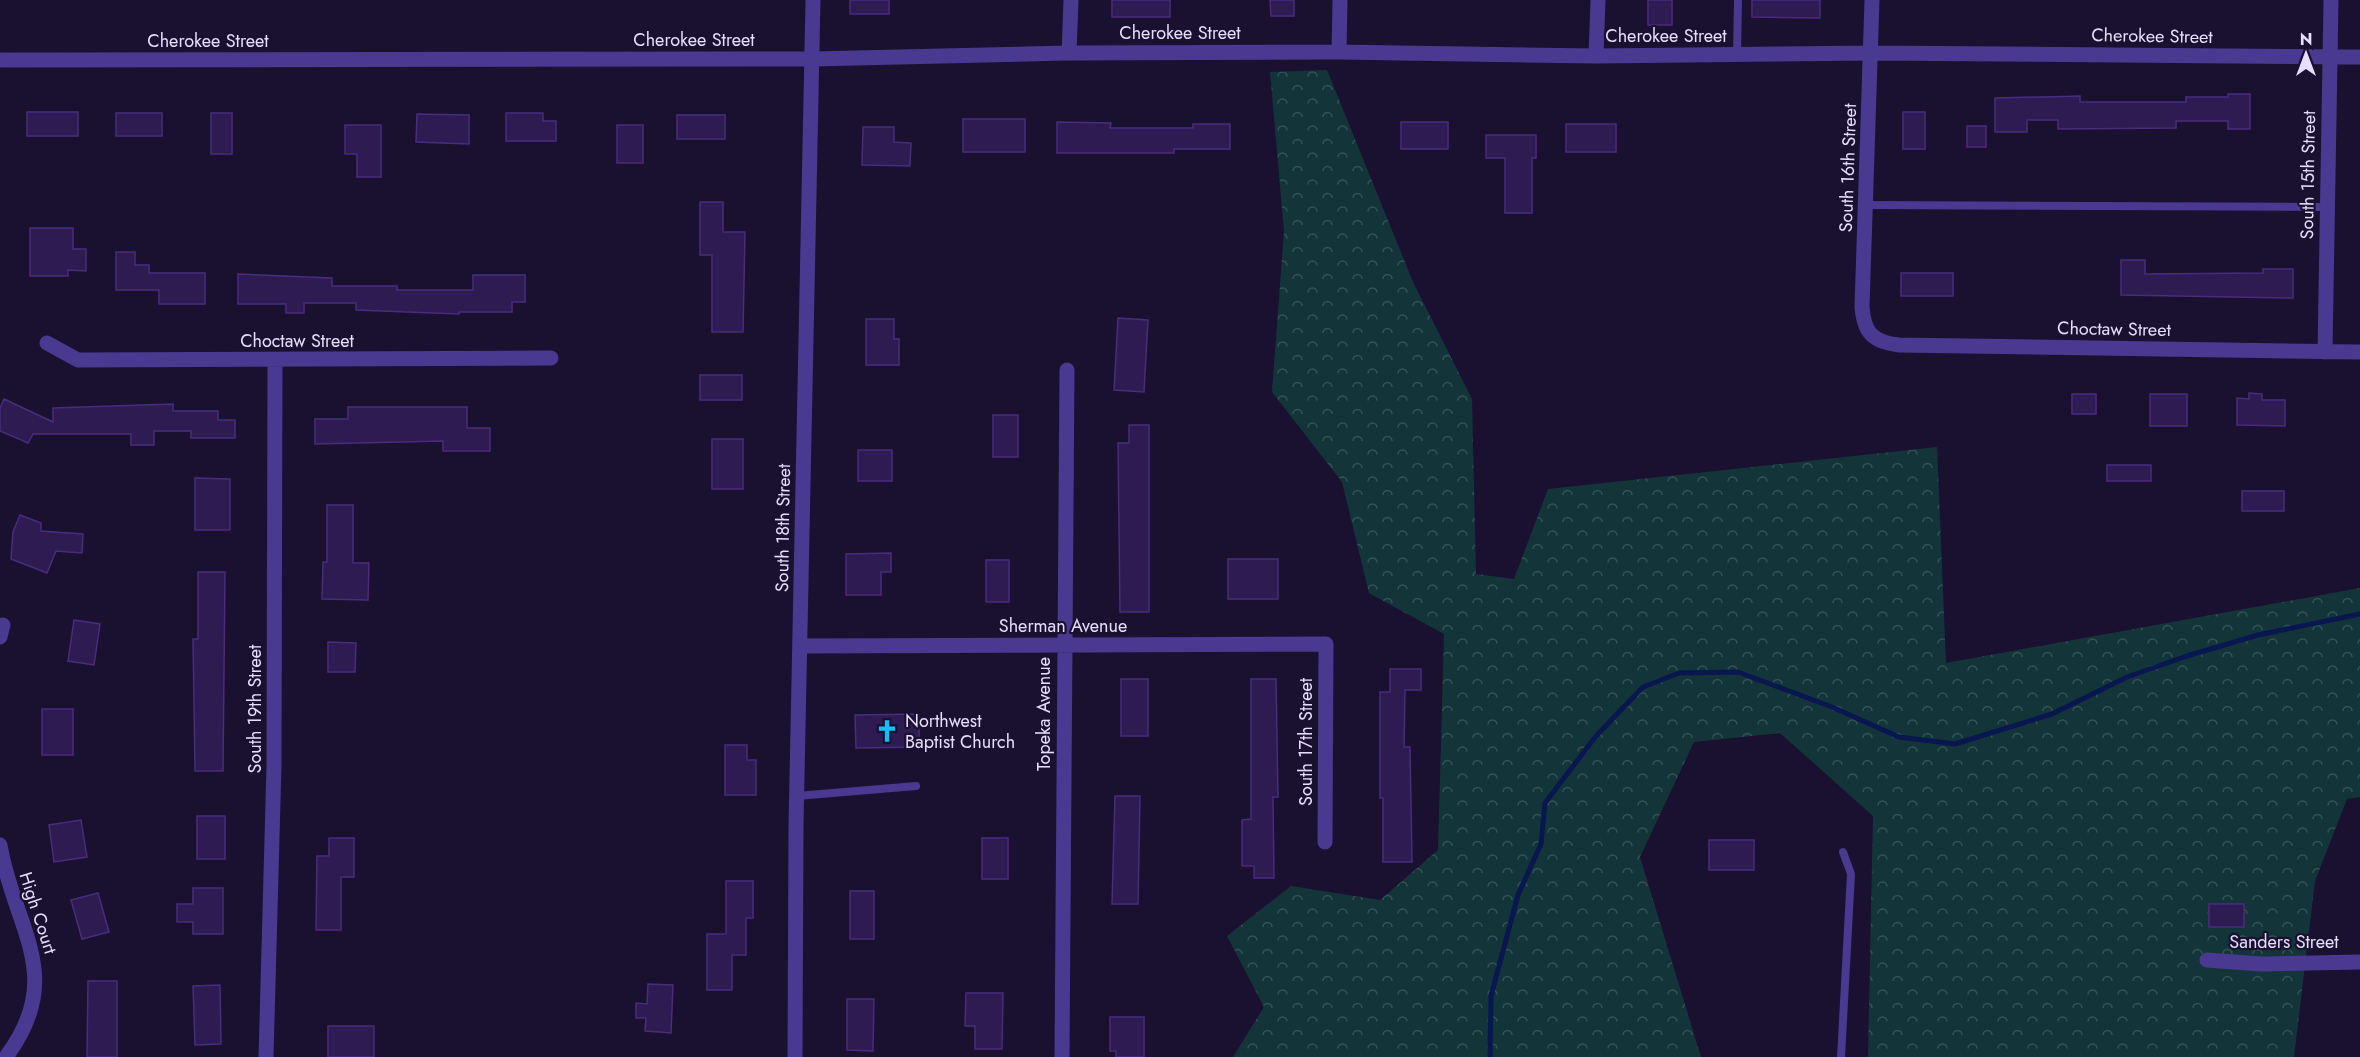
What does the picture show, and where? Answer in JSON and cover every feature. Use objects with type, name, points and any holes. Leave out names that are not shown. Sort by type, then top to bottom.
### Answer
[{"type":"street","name":"South 18th Street","points":[[795,1057],[797,796],[813,0]]},
{"type":"street","points":[[1069,53],[1071,0]]},
{"type":"street","points":[[1339,52],[1340,0]]},
{"type":"street","points":[[1596,56],[1598,0]]},
{"type":"street","name":"South 16th Street","points":[[1871,335],[1863,322],[1862,307],[1872,0]]},
{"type":"street","name":"South 15th Street","points":[[2325,352],[2331,0]]},
{"type":"street","name":"Cherokee Street","points":[[0,60],[812,59],[1069,53],[1339,52],[1596,56],[1872,53],[2360,57]]},
{"type":"street","name":"Choctaw Street","points":[[1871,335],[1884,343],[1899,345],[2359,352]]},
{"type":"street","name":"Choctaw Street","points":[[47,343],[78,360],[275,361],[551,358]]},
{"type":"street","name":"South 19th Street","points":[[266,1057],[274,765],[275,361]]},
{"type":"street","name":"Topeka Avenue","points":[[1062,1057],[1067,370]]},
{"type":"street","name":"Sherman Avenue","points":[[801,646],[1326,644]]},
{"type":"street","name":"South 17th Street","points":[[1325,842],[1326,644]]},
{"type":"street","name":"High Court","points":[[0,845],[4,871],[30,941],[37,975],[33,1007],[20,1038],[6,1057]]},
{"type":"street","name":"Sanders Street","points":[[2207,960],[2261,964],[2360,962]]},
{"type":"lane","points":[[1737,55],[1738,0]]},
{"type":"lane","points":[[1866,205],[2327,207]]},
{"type":"lane","points":[[797,796],[916,786]]},
{"type":"lane","points":[[1841,1057],[1851,874],[1843,852]]},
{"type":"green space","points":[[1327,70],[1413,282],[1472,399],[1476,574],[1514,579],[1548,489],[1937,447],[1946,663],[2360,588],[2360,797],[2347,799],[2315,881],[2294,1057],[1868,1057],[1873,816],[1780,733],[1694,742],[1640,857],[1701,1057],[1233,1057],[1264,1007],[1227,936],[1291,886],[1380,900],[1438,850],[1444,634],[1369,593],[1342,482],[1272,392],[1284,231],[1270,72]]},
{"type":"building","points":[[850,0],[889,0],[889,14],[850,14]]},
{"type":"building","points":[[1112,0],[1170,0],[1170,17],[1112,17]]},
{"type":"building","points":[[1270,0],[1294,0],[1294,16],[1271,16]]},
{"type":"building","points":[[1648,0],[1672,0],[1672,25],[1648,25]]},
{"type":"building","points":[[1752,0],[1820,0],[1820,18],[1752,17]]},
{"type":"building","points":[[2228,94],[2250,94],[2250,129],[2228,129],[2228,121],[2176,121],[2176,128],[2058,129],[2058,120],[2027,120],[2027,132],[1995,132],[1995,98],[2080,96],[2080,102],[2186,102],[2186,97],[2228,97]]},
{"type":"building","points":[[27,112],[78,112],[78,136],[27,136]]},
{"type":"building","points":[[1903,112],[1925,112],[1925,149],[1903,149]]},
{"type":"building","points":[[116,113],[162,113],[162,136],[116,136]]},
{"type":"building","points":[[211,113],[232,113],[232,154],[211,154]]},
{"type":"building","points":[[506,113],[543,113],[543,121],[556,121],[556,141],[506,141]]},
{"type":"building","points":[[417,114],[469,115],[469,144],[416,142]]},
{"type":"building","points":[[677,115],[725,115],[725,139],[677,139]]},
{"type":"building","points":[[963,119],[1025,119],[1025,152],[963,152]]},
{"type":"building","points":[[1057,122],[1111,123],[1110,128],[1193,128],[1193,124],[1230,124],[1230,149],[1174,149],[1174,153],[1057,153]]},
{"type":"building","points":[[1401,122],[1448,122],[1448,149],[1401,149]]},
{"type":"building","points":[[1566,124],[1616,124],[1616,152],[1566,152]]},
{"type":"building","points":[[345,125],[381,125],[381,177],[357,177],[357,154],[345,154]]},
{"type":"building","points":[[617,125],[643,125],[643,163],[617,163]]},
{"type":"building","points":[[1967,126],[1986,126],[1986,147],[1967,147]]},
{"type":"building","points":[[863,127],[894,127],[894,142],[911,143],[910,166],[862,165]]},
{"type":"building","points":[[1486,135],[1536,135],[1536,158],[1532,158],[1532,213],[1505,213],[1505,158],[1486,158]]},
{"type":"building","points":[[700,202],[723,202],[723,232],[745,232],[743,332],[712,332],[712,255],[700,255]]},
{"type":"building","points":[[30,228],[73,228],[73,249],[86,249],[86,271],[68,270],[68,276],[30,276]]},
{"type":"building","points":[[116,252],[135,252],[135,265],[149,265],[149,273],[205,273],[205,304],[159,304],[159,290],[116,290]]},
{"type":"building","points":[[2121,260],[2145,260],[2145,274],[2263,273],[2263,269],[2293,269],[2293,298],[2121,295]]},
{"type":"building","points":[[1901,273],[1953,273],[1953,296],[1901,296]]},
{"type":"building","points":[[238,274],[332,278],[332,286],[397,286],[397,290],[473,290],[473,275],[525,275],[525,302],[512,302],[512,312],[459,312],[459,314],[356,310],[356,303],[304,303],[304,313],[286,313],[286,304],[238,304]]},
{"type":"building","points":[[1118,318],[1148,320],[1144,392],[1114,390]]},
{"type":"building","points":[[866,319],[894,319],[894,339],[899,339],[899,365],[866,365]]},
{"type":"building","points":[[700,375],[742,375],[742,400],[700,400]]},
{"type":"building","points":[[2249,393],[2262,394],[2262,400],[2285,400],[2285,426],[2237,425],[2237,398],[2249,399]]},
{"type":"building","points":[[2072,394],[2096,394],[2096,414],[2072,414]]},
{"type":"building","points":[[2150,394],[2187,394],[2187,426],[2150,426]]},
{"type":"building","points":[[4,399],[53,422],[53,408],[173,404],[173,411],[218,411],[218,420],[235,420],[235,438],[191,438],[191,431],[154,431],[154,445],[131,445],[131,434],[33,434],[28,443],[0,431],[0,408]]},
{"type":"building","points":[[348,407],[467,407],[467,428],[490,428],[490,451],[443,451],[443,441],[315,444],[315,419],[348,419]]},
{"type":"building","points":[[993,415],[1018,415],[1018,457],[993,457]]},
{"type":"building","points":[[1129,425],[1149,425],[1149,612],[1120,612],[1118,443],[1129,443]]},
{"type":"building","points":[[712,439],[743,439],[743,489],[712,489]]},
{"type":"building","points":[[858,450],[892,450],[892,481],[858,481]]},
{"type":"building","points":[[2107,465],[2151,465],[2151,481],[2107,481]]},
{"type":"building","points":[[195,478],[230,479],[230,530],[195,530]]},
{"type":"building","points":[[2242,491],[2284,491],[2284,511],[2242,511]]},
{"type":"building","points":[[327,505],[353,505],[353,563],[369,563],[368,600],[322,599],[323,562],[327,562]]},
{"type":"building","points":[[20,515],[41,523],[41,531],[83,534],[82,553],[56,551],[47,573],[11,559],[13,532]]},
{"type":"building","points":[[891,553],[891,572],[881,572],[881,595],[846,595],[846,554]]},
{"type":"building","points":[[1228,559],[1278,559],[1278,599],[1228,599]]},
{"type":"building","points":[[986,560],[1009,560],[1009,602],[986,602]]},
{"type":"building","points":[[198,572],[225,572],[223,771],[195,771],[193,639],[198,639]]},
{"type":"building","points":[[74,620],[100,624],[94,665],[68,661]]},
{"type":"building","points":[[328,642],[356,643],[355,672],[328,672]]},
{"type":"building","points":[[1390,669],[1421,669],[1421,690],[1405,690],[1404,747],[1410,747],[1412,862],[1383,862],[1383,798],[1380,798],[1380,692],[1390,692]]},
{"type":"building","points":[[1121,679],[1148,679],[1148,736],[1121,736]]},
{"type":"building","points":[[1251,679],[1276,679],[1278,797],[1273,797],[1274,878],[1254,878],[1254,866],[1242,866],[1242,820],[1251,819]]},
{"type":"building","points":[[42,709],[73,709],[73,755],[42,755]]},
{"type":"building","name":"Northwest Baptist Church","points":[[919,714],[919,747],[856,748],[855,715]]},
{"type":"building","points":[[725,745],[747,745],[747,760],[756,760],[756,795],[725,795]]},
{"type":"building","points":[[1115,796],[1140,796],[1138,904],[1112,904]]},
{"type":"building","points":[[197,816],[225,816],[225,859],[197,859]]},
{"type":"building","points":[[81,820],[87,857],[54,862],[49,825]]},
{"type":"building","points":[[329,838],[354,838],[354,877],[341,877],[341,930],[316,930],[317,856],[329,856]]},
{"type":"building","points":[[982,838],[1008,838],[1008,879],[982,879]]},
{"type":"building","points":[[1709,840],[1754,840],[1754,870],[1709,870]]},
{"type":"building","points":[[726,881],[753,881],[753,918],[746,918],[746,955],[732,955],[732,990],[707,990],[707,934],[726,934]]},
{"type":"building","points":[[193,888],[223,888],[223,934],[193,934],[193,922],[177,922],[177,904],[193,904]]},
{"type":"building","points":[[850,891],[874,891],[874,939],[850,939]]},
{"type":"building","points":[[98,893],[109,932],[82,939],[71,900]]},
{"type":"building","points":[[2209,904],[2244,904],[2244,927],[2209,927]]},
{"type":"building","points":[[88,981],[117,981],[117,1057],[87,1057]]},
{"type":"building","points":[[648,984],[673,985],[671,1033],[645,1031],[646,1018],[636,1018],[636,1003],[647,1004]]},
{"type":"building","points":[[220,985],[221,1044],[195,1045],[193,986]]},
{"type":"building","points":[[966,993],[1003,993],[1002,1049],[975,1049],[975,1026],[965,1026]]},
{"type":"building","points":[[847,999],[874,999],[873,1051],[847,1050]]},
{"type":"building","points":[[1110,1017],[1144,1017],[1144,1057],[1116,1057],[1116,1051],[1110,1051]]},
{"type":"building","points":[[328,1026],[374,1026],[374,1057],[328,1057]]},
{"type":"waterway","points":[[1490,1057],[1491,996],[1518,895],[1541,844],[1545,803],[1596,736],[1643,687],[1679,673],[1738,672],[1832,707],[1899,737],[1955,744],[2052,714],[2127,677],[2187,656],[2258,635],[2360,614]]},
{"type":"place","name":"Northwest Baptist Church","points":[[887,731]]}]
